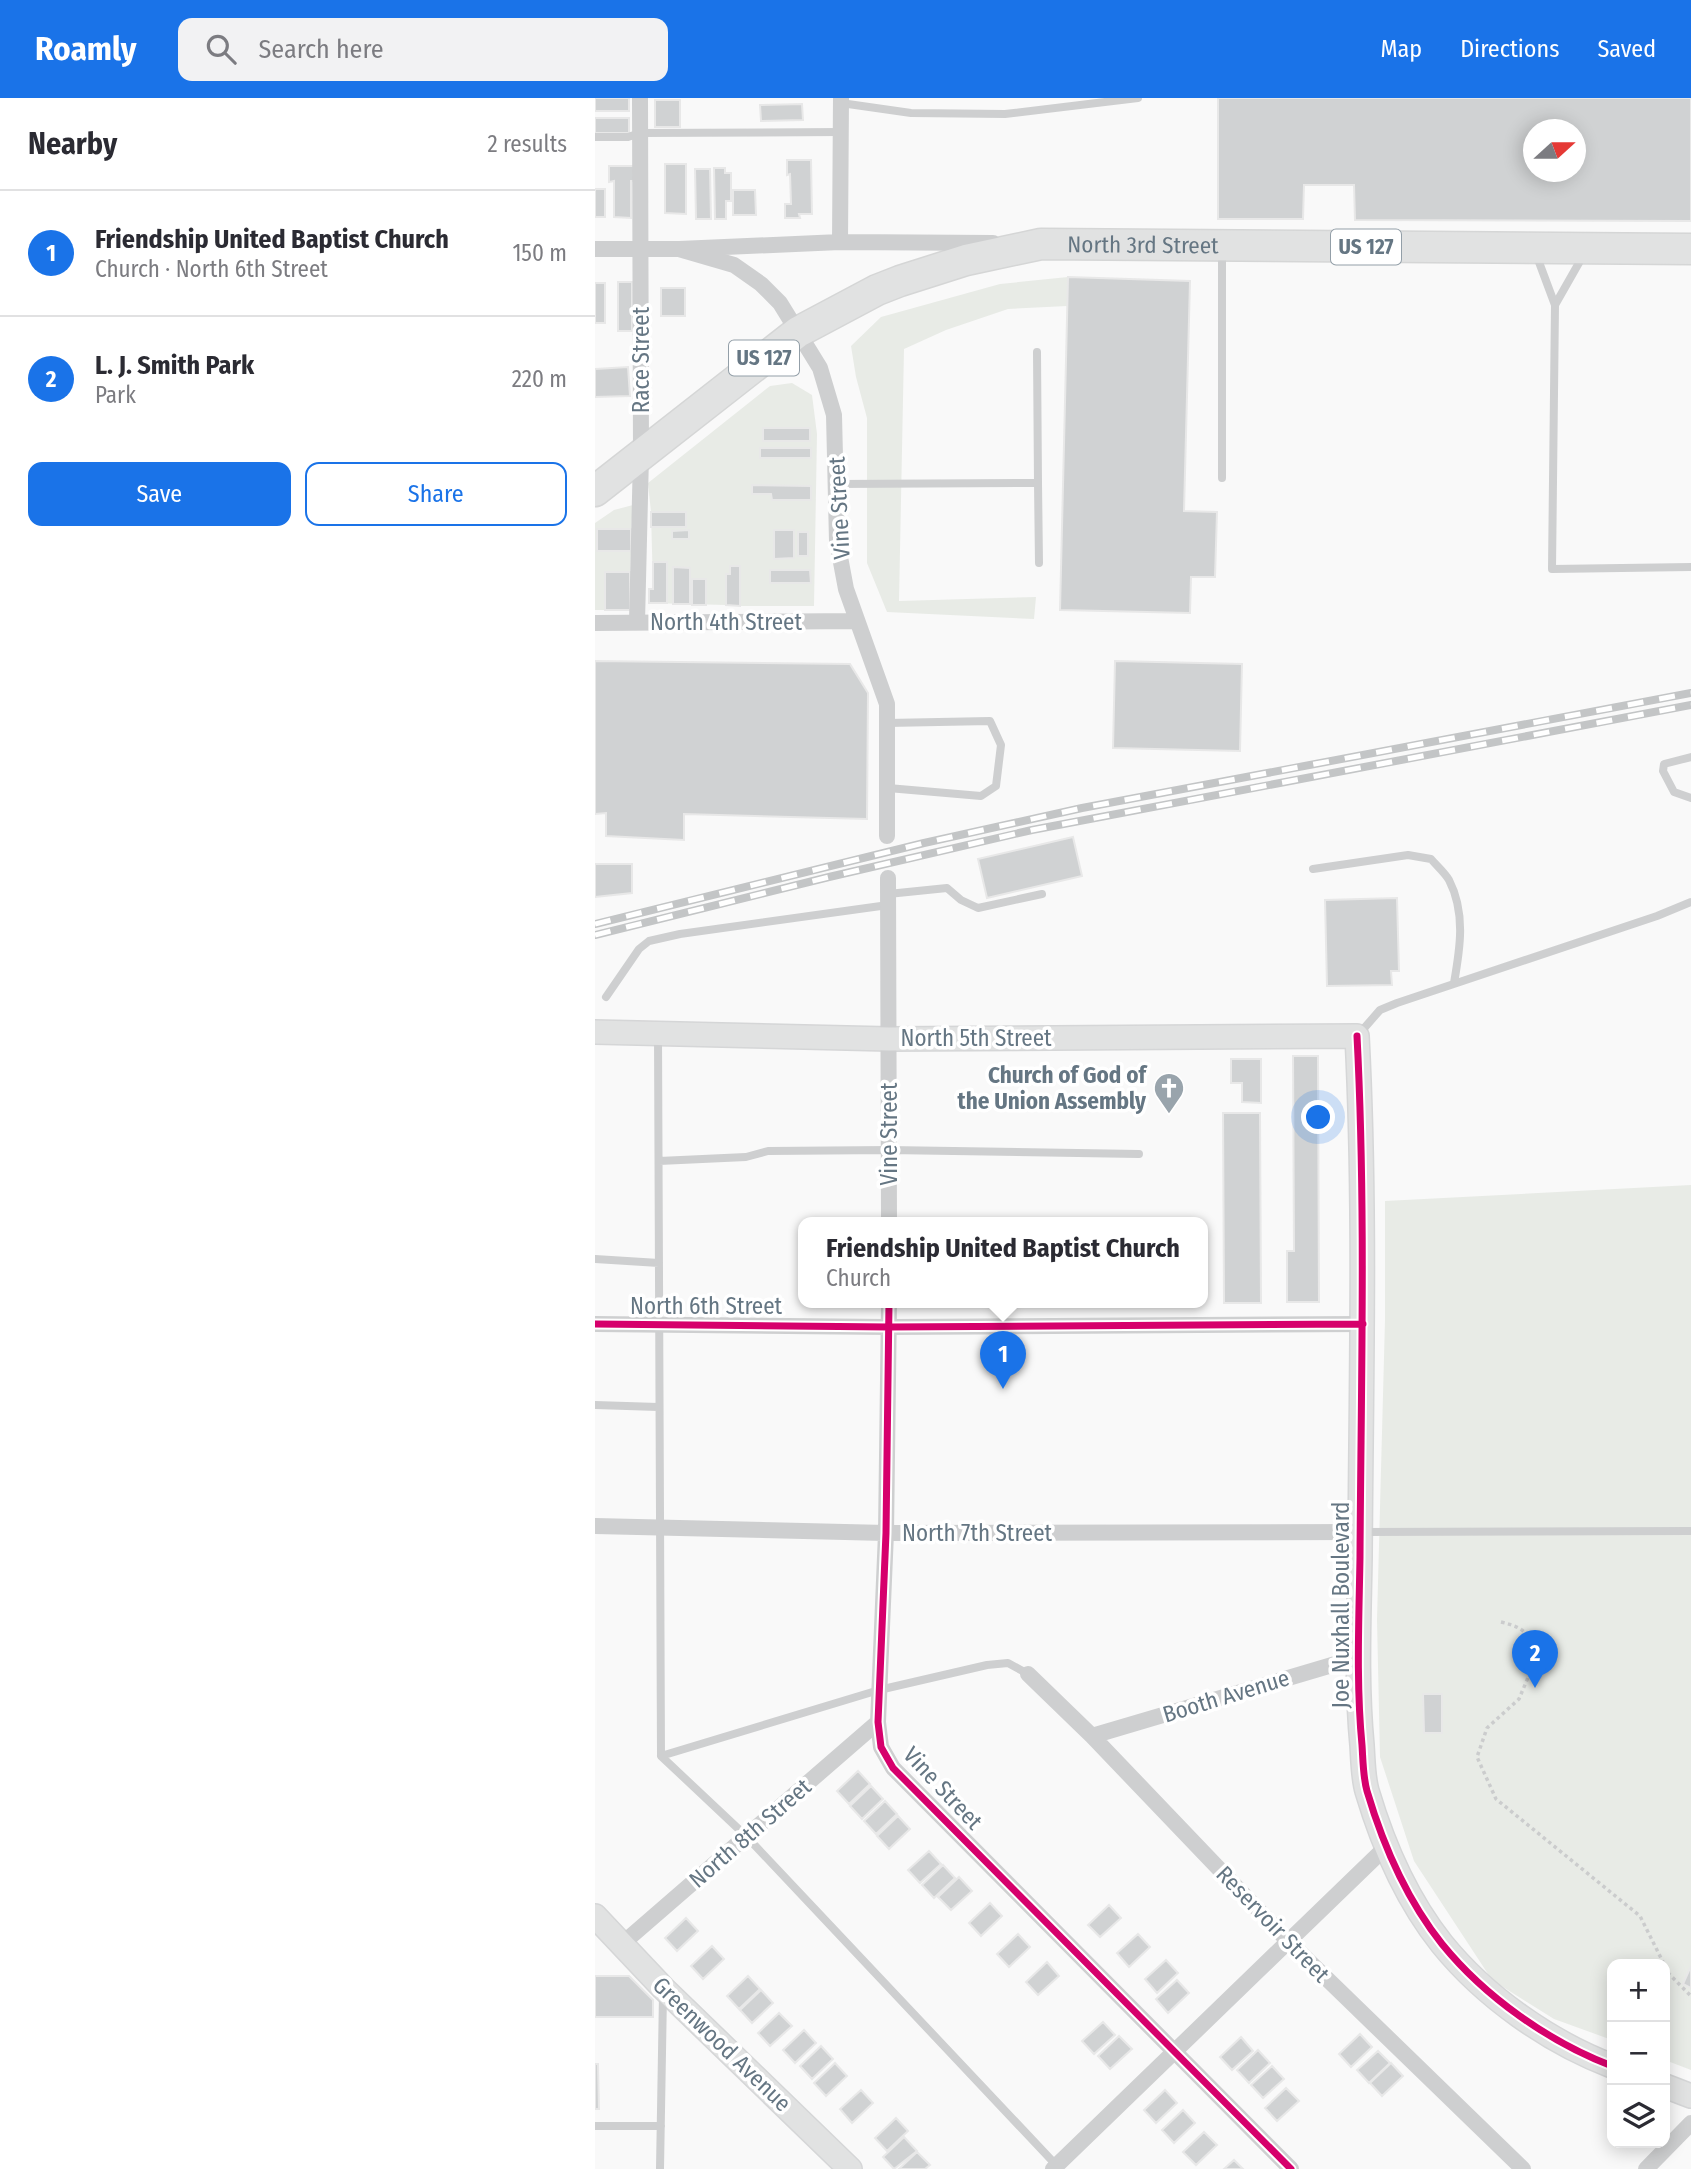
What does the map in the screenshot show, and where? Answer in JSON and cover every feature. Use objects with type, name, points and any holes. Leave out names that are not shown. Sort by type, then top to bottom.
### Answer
[{"type":"highway","name":"North 3rd Street","points":[[1041,244],[1691,249]]},
{"type":"highway","name":"US 127","points":[[595,491],[797,332],[877,290],[900,281],[966,260],[1041,244]]},
{"type":"street","name":"Race Street","points":[[637,622],[641,456],[640,98]]},
{"type":"street","points":[[840,242],[841,100]]},
{"type":"street","name":"North 3rd Street","points":[[595,249],[679,249],[840,242],[1041,244]]},
{"type":"street","name":"Vine Street","points":[[679,249],[734,265],[761,284],[781,303],[820,368],[834,415],[837,541],[846,589],[887,704],[887,836]]},
{"type":"street","name":"North 4th Street","points":[[595,624],[857,621]]},
{"type":"street","name":"Vine Street","points":[[888,877],[889,1217]]},
{"type":"street","name":"North 5th Street","points":[[595,1032],[889,1039],[1357,1036]]},
{"type":"street","name":"Joe Nuxhall Boulevard","points":[[1357,1036],[1363,1324],[1359,1719],[1366,1787],[1386,1847],[1411,1897],[1442,1944],[1485,1988],[1538,2029],[1592,2059],[1607,2064]]},
{"type":"street","name":"Vine Street","points":[[889,1308],[886,1533],[878,1722],[881,1747],[893,1768],[1291,2169]]},
{"type":"street","name":"North 6th Street","points":[[595,1324],[889,1327],[1363,1324]]},
{"type":"street","name":"North 7th Street","points":[[595,1526],[886,1533],[1360,1532]]},
{"type":"street","name":"Booth Avenue","points":[[1092,1736],[1359,1657]]},
{"type":"street","name":"Reservoir Street","points":[[1028,1674],[1092,1736],[1289,1942],[1523,2169]]},
{"type":"street","name":"North 8th Street","points":[[622,1944],[878,1722]]},
{"type":"street","points":[[1057,2168],[1386,1847]]},
{"type":"street","name":"Greenwood Avenue","points":[[595,1916],[663,1988],[850,2169]]},
{"type":"street","points":[[1670,2088],[1691,2095]]},
{"type":"street","points":[[1647,2169],[1691,2123]]},
{"type":"lane","points":[[841,100],[911,113],[1005,114],[1138,98]]},
{"type":"lane","points":[[595,137],[628,137],[640,133],[841,132]]},
{"type":"lane","points":[[1222,246],[1222,478]]},
{"type":"lane","points":[[1533,248],[1555,305],[1552,569],[1691,567]]},
{"type":"lane","points":[[1555,305],[1587,248]]},
{"type":"lane","points":[[1037,352],[1038,562]]},
{"type":"lane","points":[[837,484],[1038,483]]},
{"type":"lane","points":[[887,723],[990,721],[1001,745],[996,786],[981,796],[888,788]]},
{"type":"lane","points":[[1691,757],[1664,764],[1663,771],[1674,792],[1691,798]]},
{"type":"lane","points":[[1313,869],[1408,855],[1431,859],[1448,880],[1459,911],[1461,943],[1454,983]]},
{"type":"lane","points":[[605,997],[639,948],[649,942],[680,934],[947,888],[961,900],[978,908],[1042,894]]},
{"type":"lane","points":[[1357,1036],[1380,1010],[1691,902]]},
{"type":"lane","points":[[658,1034],[660,1756],[745,1836],[1057,2168]]},
{"type":"lane","points":[[659,1161],[746,1157],[768,1151],[1139,1154]]},
{"type":"lane","points":[[595,1259],[659,1263]]},
{"type":"lane","points":[[595,1405],[658,1407]]},
{"type":"lane","points":[[1360,1532],[1691,1531]]},
{"type":"lane","points":[[660,1756],[879,1689],[987,1665],[1008,1663],[1028,1674]]},
{"type":"lane","points":[[660,2169],[663,1988]]},
{"type":"lane","points":[[595,2126],[661,2126]]},
{"type":"path","points":[[1501,1622],[1521,1627],[1537,1656],[1519,1699],[1486,1728],[1478,1757],[1496,1798],[1640,1916],[1661,1959]]},
{"type":"path","points":[[1670,1975],[1691,1996]]},
{"type":"shaded area","points":[[1068,277],[1067,306],[1008,309],[946,330],[904,349],[899,601],[1036,597],[1034,619],[887,612],[867,563],[867,418],[851,346],[881,317],[1000,284]]},
{"type":"shaded area","points":[[792,383],[812,395],[817,434],[814,606],[740,606],[730,566],[730,574],[726,575],[726,605],[649,603],[649,589],[653,589],[648,483],[770,386]]},
{"type":"shaded area","points":[[633,505],[631,529],[597,529],[597,551],[631,551],[630,572],[605,572],[605,610],[595,610],[595,523],[614,510]]},
{"type":"shaded area","points":[[1691,1185],[1691,2070],[1670,2062],[1670,1959],[1607,1959],[1607,2038],[1554,2019],[1492,1980],[1414,1861],[1380,1757],[1377,1620],[1385,1320],[1385,1201]]},
{"type":"building","points":[[595,98],[629,98],[629,111],[595,111]]},
{"type":"building","points":[[1218,98],[1691,98],[1691,221],[1355,220],[1354,185],[1304,185],[1303,219],[1218,219]]},
{"type":"building","points":[[655,100],[680,100],[680,127],[655,127]]},
{"type":"building","points":[[802,104],[803,120],[761,121],[760,105]]},
{"type":"building","points":[[595,118],[629,118],[629,133],[595,133]]},
{"type":"building","points":[[787,160],[811,160],[812,214],[799,214],[800,218],[785,218],[785,204],[791,204]]},
{"type":"building","points":[[665,164],[686,164],[686,214],[665,213]]},
{"type":"building","points":[[609,166],[634,166],[634,181],[631,181],[631,218],[614,217],[614,181],[609,182]]},
{"type":"building","points":[[714,168],[725,168],[725,173],[731,173],[731,201],[726,201],[726,219],[715,219]]},
{"type":"building","points":[[695,169],[710,169],[711,219],[696,219]]},
{"type":"building","points":[[595,189],[605,189],[605,217],[595,217]]},
{"type":"building","points":[[733,190],[755,190],[756,215],[733,215]]},
{"type":"building","points":[[1068,277],[1190,281],[1184,511],[1217,512],[1215,577],[1191,577],[1190,613],[1060,610]]},
{"type":"building","points":[[618,282],[632,282],[632,331],[618,331]]},
{"type":"building","points":[[595,283],[605,283],[605,323],[595,323]]},
{"type":"building","points":[[661,288],[685,288],[685,316],[661,316]]},
{"type":"building","points":[[628,367],[630,396],[595,397],[595,369]]},
{"type":"building","points":[[763,428],[810,428],[810,441],[763,441]]},
{"type":"building","points":[[760,448],[811,448],[811,458],[760,458]]},
{"type":"building","points":[[752,485],[811,486],[811,500],[772,500],[771,494],[752,494]]},
{"type":"building","points":[[651,512],[686,512],[686,527],[651,527]]},
{"type":"building","points":[[597,529],[631,529],[631,551],[597,551]]},
{"type":"building","points":[[689,530],[689,539],[672,539],[672,531]]},
{"type":"building","points":[[774,530],[794,530],[794,558],[774,559]]},
{"type":"building","points":[[798,532],[808,532],[808,556],[798,556]]},
{"type":"building","points":[[653,562],[667,562],[667,603],[649,603],[649,589],[653,589]]},
{"type":"building","points":[[730,566],[740,566],[740,606],[726,605],[726,574],[730,574]]},
{"type":"building","points":[[673,567],[690,568],[690,604],[673,604]]},
{"type":"building","points":[[770,570],[810,570],[811,583],[770,583]]},
{"type":"building","points":[[605,572],[630,572],[630,610],[605,610]]},
{"type":"building","points":[[692,579],[706,579],[706,605],[692,605]]},
{"type":"building","points":[[595,661],[850,664],[868,693],[867,819],[684,814],[684,840],[606,836],[606,813],[595,814]]},
{"type":"building","points":[[1115,661],[1242,664],[1240,751],[1113,748]]},
{"type":"building","points":[[1073,837],[1082,876],[987,898],[978,859]]},
{"type":"building","points":[[595,864],[632,864],[632,893],[595,897]]},
{"type":"building","points":[[1397,898],[1399,971],[1391,971],[1392,985],[1327,986],[1325,900]]},
{"type":"building","points":[[1293,1056],[1318,1056],[1319,1302],[1287,1302],[1287,1251],[1294,1251]]},
{"type":"building","points":[[1231,1059],[1261,1059],[1261,1103],[1242,1102],[1242,1083],[1231,1083]]},
{"type":"building","points":[[1223,1113],[1260,1113],[1261,1303],[1224,1303]]},
{"type":"building","points":[[1423,1694],[1442,1694],[1442,1733],[1424,1733]]},
{"type":"building","points":[[858,1771],[870,1784],[849,1804],[837,1791]]},
{"type":"building","points":[[871,1786],[883,1799],[862,1819],[850,1806]]},
{"type":"building","points":[[885,1801],[897,1814],[876,1834],[864,1821]]},
{"type":"building","points":[[898,1816],[910,1829],[889,1849],[877,1836]]},
{"type":"building","points":[[929,1851],[941,1864],[920,1883],[908,1870]]},
{"type":"building","points":[[943,1865],[955,1878],[934,1898],[922,1885]]},
{"type":"building","points":[[959,1877],[972,1891],[951,1910],[938,1897]]},
{"type":"building","points":[[990,1903],[1002,1916],[981,1936],[969,1923]]},
{"type":"building","points":[[1109,1905],[1121,1918],[1100,1937],[1088,1925]]},
{"type":"building","points":[[686,1918],[698,1931],[677,1951],[665,1938]]},
{"type":"building","points":[[1018,1934],[1030,1947],[1009,1967],[997,1954]]},
{"type":"building","points":[[1138,1934],[1150,1947],[1129,1967],[1117,1953]]},
{"type":"building","points":[[712,1946],[724,1959],[703,1979],[691,1966]]},
{"type":"building","points":[[1166,1960],[1178,1973],[1157,1993],[1145,1979]]},
{"type":"building","points":[[1047,1962],[1059,1976],[1038,1995],[1026,1982]]},
{"type":"building","points":[[1691,1966],[1691,1988],[1683,1984]]},
{"type":"building","points":[[595,1976],[629,1976],[653,2000],[653,2017],[595,2017]]},
{"type":"building","points":[[748,1976],[760,1989],[739,2009],[727,1996]]},
{"type":"building","points":[[1177,1980],[1189,1993],[1168,2013],[1156,1999]]},
{"type":"building","points":[[761,1990],[773,2003],[752,2023],[740,2010]]},
{"type":"building","points":[[779,2013],[792,2026],[770,2046],[758,2033]]},
{"type":"building","points":[[1103,2022],[1115,2035],[1094,2054],[1082,2041]]},
{"type":"building","points":[[804,2030],[816,2043],[795,2063],[783,2050]]},
{"type":"building","points":[[1360,2034],[1372,2047],[1351,2067],[1339,2054]]},
{"type":"building","points":[[1119,2036],[1132,2049],[1110,2069],[1098,2056]]},
{"type":"building","points":[[1241,2037],[1253,2051],[1232,2070],[1220,2057]]},
{"type":"building","points":[[821,2046],[833,2059],[812,2079],[800,2066]]},
{"type":"building","points":[[1258,2050],[1270,2063],[1249,2083],[1237,2070]]},
{"type":"building","points":[[1378,2051],[1390,2063],[1369,2083],[1357,2070]]},
{"type":"building","points":[[835,2063],[847,2076],[826,2096],[814,2083]]},
{"type":"building","points":[[1391,2063],[1403,2076],[1382,2096],[1370,2083]]},
{"type":"building","points":[[595,2064],[598,2064],[599,2109],[595,2109]]},
{"type":"building","points":[[1272,2066],[1284,2079],[1263,2098],[1251,2085]]},
{"type":"building","points":[[1286,2088],[1299,2101],[1277,2121],[1265,2108]]},
{"type":"building","points":[[861,2090],[873,2103],[852,2123],[840,2109]]},
{"type":"building","points":[[1165,2090],[1177,2103],[1156,2123],[1144,2110]]},
{"type":"building","points":[[1183,2110],[1195,2123],[1174,2143],[1162,2130]]},
{"type":"building","points":[[896,2118],[908,2131],[887,2151],[875,2138]]},
{"type":"building","points":[[1204,2132],[1217,2145],[1196,2165],[1183,2152]]},
{"type":"building","points":[[904,2137],[917,2151],[894,2169],[883,2157]]},
{"type":"building","points":[[917,2152],[930,2165],[925,2169],[899,2169]]},
{"type":"building","points":[[1234,2160],[1243,2169],[1224,2169]]},
{"type":"railway","points":[[595,924],[924,843],[1082,808],[1691,693]]},
{"type":"railway","points":[[595,935],[1032,830],[1691,705]]},
{"type":"cycle path","points":[[1357,1036],[1362,1231],[1358,1675],[1363,1768],[1367,1791],[1389,1852],[1407,1890],[1442,1944],[1478,1982],[1519,2016],[1565,2044],[1607,2064]]},
{"type":"cycle path","points":[[889,1308],[886,1533],[878,1722],[881,1747],[893,1768],[1291,2169]]},
{"type":"cycle path","points":[[595,1324],[889,1327],[1363,1324]]},
{"type":"place","name":"Church of God of the Union Assembly","points":[[1169,1115]]},
{"type":"place","name":"Friendship United Baptist Church","points":[[1003,1389]]},
{"type":"place","name":"L. J. Smith Park","points":[[1535,1688]]}]
